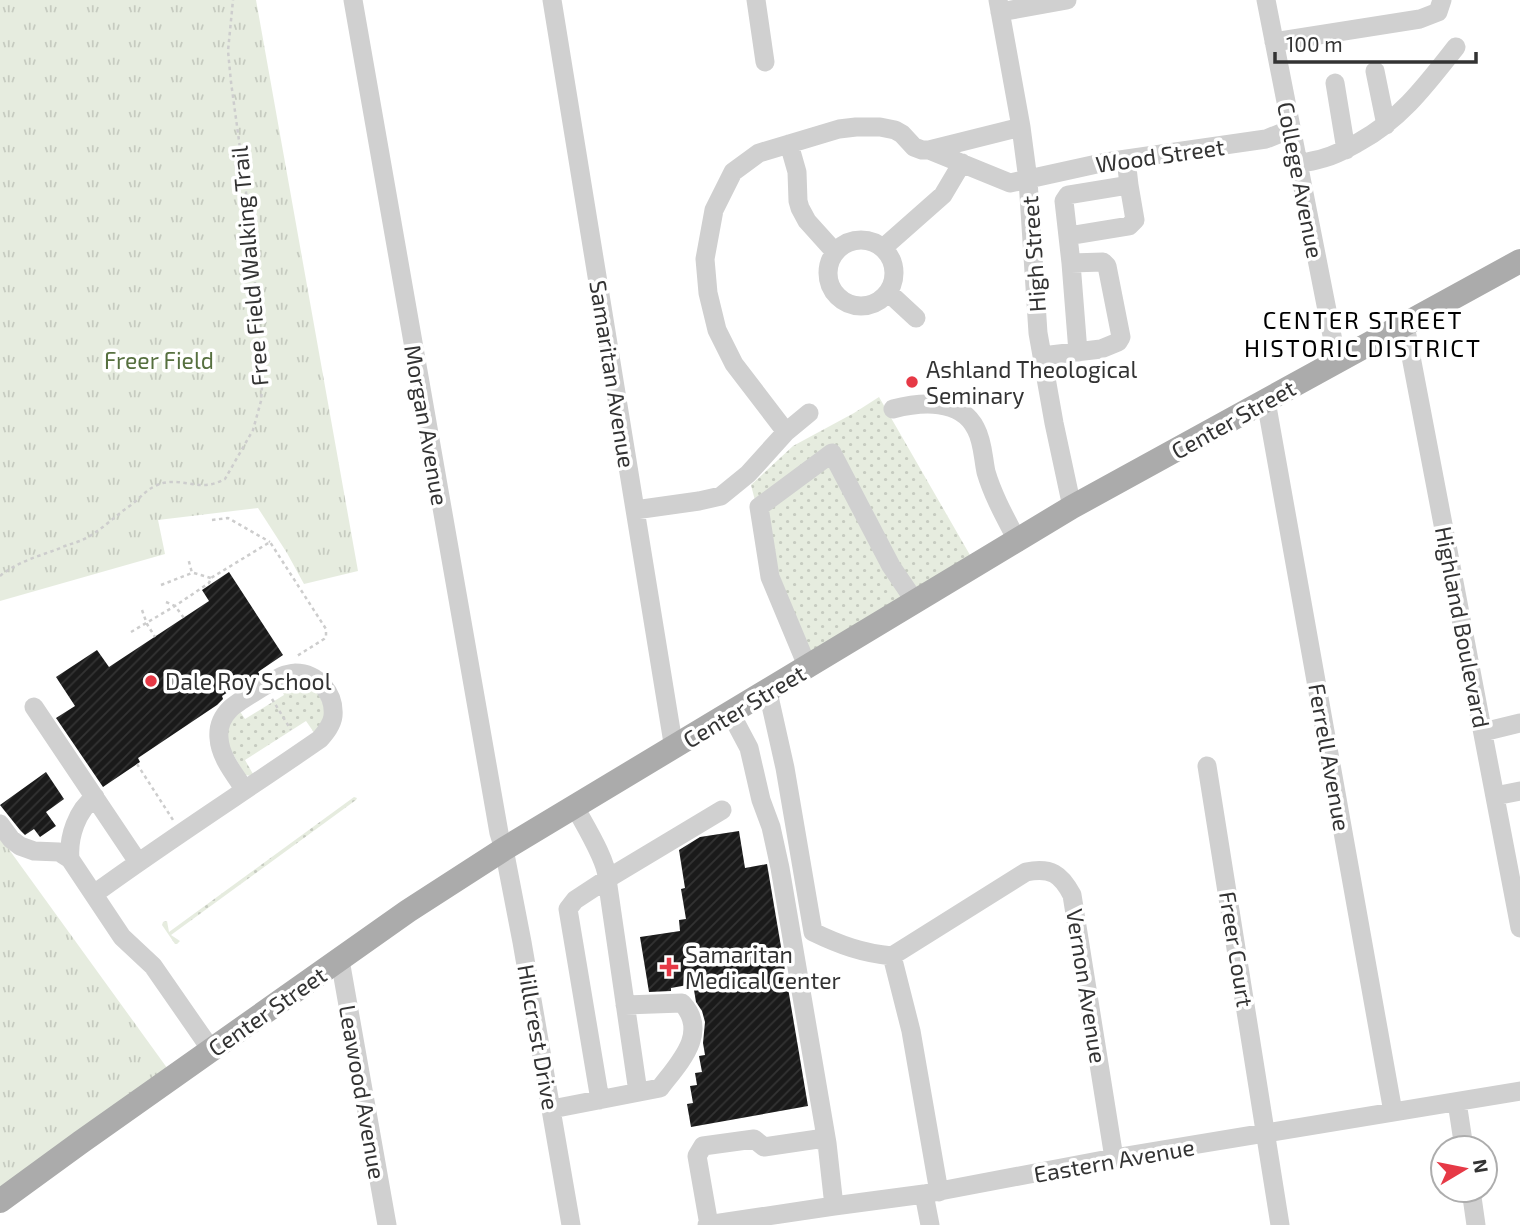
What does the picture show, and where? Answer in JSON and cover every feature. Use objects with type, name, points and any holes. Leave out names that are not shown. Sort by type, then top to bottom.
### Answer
[{"type":"main road","name":"Center Street","points":[[0,1201],[408,911],[504,849],[1072,508],[1520,261]]},
{"type":"street","name":"Morgan Avenue","points":[[353,0],[496,819],[504,849]]},
{"type":"street","name":"Samaritan Avenue","points":[[552,0],[674,749]]},
{"type":"street","points":[[756,0],[765,62]]},
{"type":"street","points":[[999,6],[1067,0]]},
{"type":"street","name":"College Avenue","points":[[1266,0],[1337,361]]},
{"type":"street","points":[[1274,42],[1420,19],[1438,12],[1442,0]]},
{"type":"street","name":"High Street","points":[[999,6],[1028,180],[1038,333],[1072,508]]},
{"type":"street","points":[[1297,164],[1326,158],[1346,150],[1386,125],[1423,89],[1456,47]]},
{"type":"street","points":[[1375,71],[1386,125]]},
{"type":"street","points":[[1335,83],[1346,150]]},
{"type":"street","name":"Wood Street","points":[[786,432],[734,364],[718,330],[708,293],[705,259],[714,210],[733,172],[759,153],[839,129],[880,127],[902,134],[914,147],[929,150],[1010,183],[1085,166],[1266,139],[1291,129]]},
{"type":"street","points":[[929,150],[1021,127]]},
{"type":"street","points":[[789,144],[797,172],[800,208],[807,221],[835,252]]},
{"type":"street","points":[[1068,236],[1129,226],[1135,220],[1126,159]]},
{"type":"street","points":[[883,248],[943,195],[962,163]]},
{"type":"street","points":[[1078,352],[1063,201],[1068,195],[1129,185]]},
{"type":"street","points":[[859,240],[870,241],[883,248],[892,260],[894,269],[894,283],[889,293],[873,305],[859,307],[848,305],[839,299],[833,293],[827,271],[835,252],[846,243],[859,240]]},
{"type":"street","points":[[1042,356],[1101,349],[1118,342],[1121,337],[1107,266],[1103,262],[1071,263]]},
{"type":"street","points":[[889,293],[916,318]]},
{"type":"street","name":"Highland Boulevard","points":[[1405,325],[1520,926]]},
{"type":"street","name":"Ferrell Avenue","points":[[1266,401],[1393,1112]]},
{"type":"street","points":[[893,409],[911,404],[946,405],[969,419],[977,431],[987,473],[998,503],[1018,542]]},
{"type":"street","points":[[635,510],[721,496],[748,474],[786,432],[810,413]]},
{"type":"street","points":[[808,668],[770,577],[760,507],[832,453],[891,566],[916,603]]},
{"type":"street","points":[[94,894],[320,739],[333,717],[328,691],[320,682],[296,673],[285,675],[231,707],[223,718],[219,730],[222,752],[245,790]]},
{"type":"street","points":[[768,692],[785,768],[813,932],[840,945],[892,956],[911,1031],[932,1193],[930,1225]]},
{"type":"street","points":[[34,707],[138,862]]},
{"type":"street","points":[[731,714],[749,748],[780,868],[827,1143],[834,1206]]},
{"type":"street","points":[[1483,732],[1520,723]]},
{"type":"street","name":"Freer Court","points":[[1207,766],[1280,1225]]},
{"type":"street","points":[[1495,796],[1520,791]]},
{"type":"street","points":[[70,859],[69,848],[80,814],[86,803],[95,797]]},
{"type":"street","points":[[575,807],[607,871],[638,1092]]},
{"type":"street","points":[[600,1100],[568,909],[575,900],[607,879],[722,810]]},
{"type":"street","points":[[0,824],[20,846],[34,851],[59,852],[70,859],[122,937],[153,966],[212,1051]]},
{"type":"street","name":"Hillcrest Drive","points":[[504,849],[552,1108],[570,1225]]},
{"type":"street","name":"Vernon Avenue","points":[[892,956],[1026,872],[1048,870],[1061,878],[1072,895],[1114,1158]]},
{"type":"street","name":"Leawood Avenue","points":[[340,960],[387,1225]]},
{"type":"street","points":[[552,1108],[660,1088],[690,1047],[694,1032],[688,1010],[682,1003],[625,1005]]},
{"type":"street","name":"Eastern Avenue","points":[[708,1225],[752,1221],[834,1206],[932,1193],[1114,1158],[1520,1091]]},
{"type":"street","points":[[1457,1102],[1462,1134]]},
{"type":"street","points":[[708,1225],[697,1156],[703,1146],[754,1139],[764,1147],[818,1139],[827,1143]]},
{"type":"street","points":[[1473,1204],[1476,1225]]},
{"type":"path","name":"Free Field Walking Trail","points":[[0,576],[36,556],[88,538],[155,486],[180,481],[205,485],[225,479],[253,430],[261,401],[262,366],[246,192],[228,51],[233,0]]},
{"type":"path","points":[[212,520],[228,518],[270,541],[327,633],[324,639],[288,662]]},
{"type":"path","points":[[131,632],[175,606],[208,583],[211,578],[270,541]]},
{"type":"path","points":[[188,558],[192,573]]},
{"type":"path","points":[[161,586],[192,573],[211,578]]},
{"type":"path","points":[[166,601],[175,606],[184,618]]},
{"type":"path","points":[[142,610],[155,637]]},
{"type":"path","points":[[264,687],[291,730]]},
{"type":"path","points":[[137,764],[182,833]]},
{"type":"green space","name":"Freer Field","points":[[0,0],[256,0],[358,571],[304,584],[258,508],[158,520],[165,554],[0,601]]},
{"type":"green space","points":[[879,397],[974,562],[812,661],[774,574],[751,485],[793,446]]},
{"type":"green space","points":[[286,681],[314,685],[327,712],[315,734],[306,721],[245,760],[253,774],[245,775],[225,740],[224,731],[239,710],[245,719],[284,695],[279,685]]},
{"type":"green space","points":[[354,797],[356,800],[171,935],[180,941],[175,944],[162,925],[163,922],[167,921],[169,932]]},
{"type":"green space","points":[[0,837],[170,1072],[0,1195]]},
{"type":"building","name":"Dale Roy School","points":[[229,572],[283,655],[258,672],[260,675],[250,680],[249,678],[222,696],[223,699],[217,705],[138,758],[140,762],[103,787],[56,718],[75,706],[56,677],[97,650],[109,667],[209,601],[202,590]]},
{"type":"building","points":[[46,772],[64,799],[46,812],[56,826],[40,837],[34,829],[25,835],[0,805]]},
{"type":"building","points":[[739,831],[745,868],[767,864],[808,1106],[691,1127],[687,1104],[693,1103],[690,1086],[697,1085],[695,1073],[702,1072],[699,1056],[705,1055],[705,1022],[696,1002],[693,984],[671,988],[671,991],[649,992],[640,937],[680,931],[679,920],[686,919],[681,889],[685,888],[679,850],[700,837]]},
{"type":"place","name":"Ashland Theological Seminary","points":[[912,382]]},
{"type":"place","name":"Dale Roy School","points":[[151,681]]},
{"type":"place","name":"Samaritan Medical Center","points":[[669,967]]},
{"type":"district","name":"CENTER STREET HISTORIC DISTRICT","points":[[1363,333]]}]
